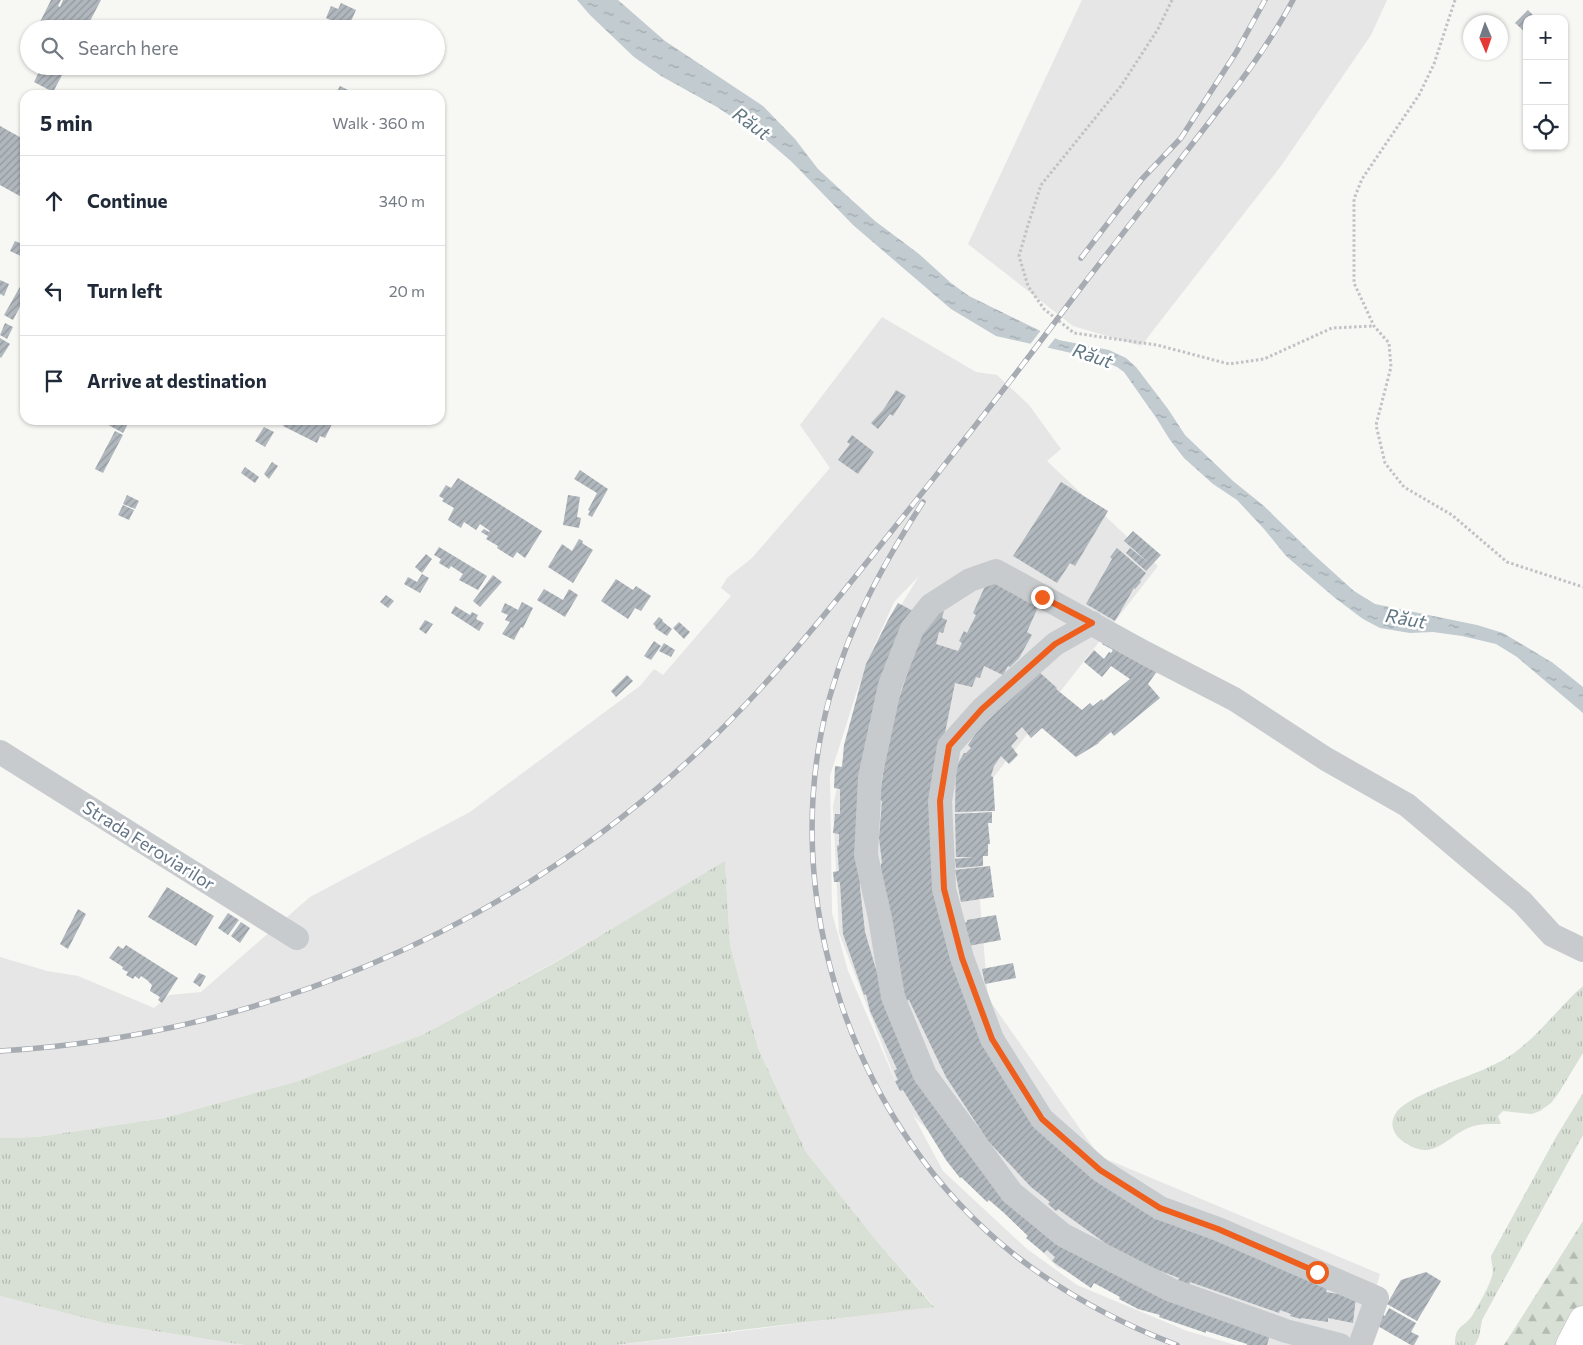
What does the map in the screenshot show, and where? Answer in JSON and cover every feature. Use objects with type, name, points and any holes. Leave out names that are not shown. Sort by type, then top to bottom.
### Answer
[{"type":"highway","points":[[1570,1345],[1583,1320]]},
{"type":"street","points":[[1340,1345],[1286,1331],[1171,1290],[1063,1235],[1012,1193],[925,1075],[893,997],[880,918],[866,855],[870,777],[890,685],[912,628],[931,605],[970,580],[996,571],[1234,699],[1326,759],[1407,805],[1522,902],[1552,935],[1583,950]]},
{"type":"street","points":[[1092,623],[1055,644],[982,709],[949,746],[940,801],[944,889],[962,958],[992,1039],[1042,1119],[1100,1170],[1160,1208],[1218,1229],[1378,1298],[1360,1345]]},
{"type":"street","name":"Strada Feroviarilor","points":[[0,752],[297,938]]},
{"type":"path","points":[[1172,0],[1158,29],[1121,86],[1041,185],[1020,256],[1028,286],[1044,309],[1074,333],[1157,345],[1229,364],[1264,359],[1332,328],[1374,326]]},
{"type":"path","points":[[1455,0],[1434,64],[1419,95],[1362,179],[1354,198],[1354,284],[1374,326],[1389,343],[1390,367],[1376,425],[1385,463],[1404,487],[1452,514],[1507,562],[1583,587]]},
{"type":"shaded area","points":[[1082,0],[1387,0],[1371,35],[1281,166],[1141,346],[1073,326],[968,244]]},
{"type":"shaded area","points":[[882,317],[976,372],[997,375],[1029,405],[1061,449],[1047,461],[1158,566],[972,805],[988,998],[1099,1156],[1380,1274],[1359,1345],[1254,1345],[1057,1267],[913,1115],[943,1171],[1027,1249],[1077,1285],[1187,1331],[1236,1345],[615,1345],[934,1306],[875,1239],[806,1152],[758,1048],[730,945],[725,862],[555,962],[424,1034],[295,1082],[164,1118],[37,1137],[0,1138],[0,957],[47,971],[78,976],[154,1008],[169,995],[201,992],[310,897],[470,812],[640,686],[654,669],[663,675],[731,596],[721,588],[727,578],[752,558],[830,468],[800,425]],"holes":[[[919,576],[873,651],[872,651],[894,602]],[[861,678],[833,806],[839,933],[901,1094],[848,971],[832,913],[830,776]]]},
{"type":"shaded area","points":[[0,1296],[104,1323],[244,1345],[0,1345]]},
{"type":"green space","points":[[725,861],[730,945],[758,1048],[806,1152],[875,1239],[934,1307],[615,1345],[244,1345],[104,1323],[0,1296],[0,1138],[37,1137],[164,1118],[295,1082],[424,1034],[556,962]]},
{"type":"green space","points":[[1583,986],[1583,1053],[1551,1103],[1532,1114],[1503,1111],[1498,1116],[1501,1124],[1473,1126],[1440,1146],[1429,1150],[1411,1146],[1396,1135],[1393,1126],[1394,1117],[1404,1105],[1417,1097],[1502,1061],[1523,1046]]},
{"type":"green space","points":[[1583,1093],[1583,1135],[1482,1320],[1479,1337],[1475,1345],[1455,1345],[1458,1330],[1472,1316],[1491,1280],[1493,1271],[1491,1256],[1556,1137]]},
{"type":"green space","points":[[1583,1221],[1583,1345],[1504,1345]]},
{"type":"water","name":"Răut","points":[[577,0],[618,0],[665,41],[763,106],[795,139],[818,169],[844,193],[875,221],[919,254],[951,283],[969,296],[1059,340],[1109,350],[1126,358],[1136,367],[1185,435],[1354,591],[1375,604],[1477,625],[1503,633],[1553,663],[1583,687],[1583,713],[1517,657],[1496,644],[1433,632],[1410,633],[1380,628],[1363,619],[1286,556],[1237,500],[1213,484],[1184,458],[1124,372],[1098,359],[996,336],[951,309],[853,225],[792,162],[764,138],[717,107],[661,76],[634,57]]},
{"type":"pier","points":[[1042,329],[1057,336],[1045,351],[1028,347]]},
{"type":"building","points":[[51,0],[61,0],[58,6],[60,7],[63,0],[101,0],[91,20],[41,20]]},
{"type":"building","points":[[341,3],[356,10],[352,20],[330,20],[326,18],[331,6],[338,9]]},
{"type":"building","points":[[1528,10],[1533,15],[1523,15]]},
{"type":"building","points":[[1523,15],[1523,30],[1515,23]]},
{"type":"building","points":[[38,75],[62,75],[54,90],[49,90],[34,82]]},
{"type":"building","points":[[340,86],[348,90],[338,90]]},
{"type":"building","points":[[0,126],[20,137],[20,196],[0,185]]},
{"type":"building","points":[[15,241],[20,243],[20,256],[10,251]]},
{"type":"building","points":[[0,280],[9,284],[4,296],[0,294]]},
{"type":"building","points":[[20,287],[20,307],[13,320],[4,315]]},
{"type":"building","points":[[5,323],[13,327],[7,339],[0,335]]},
{"type":"building","points":[[0,338],[10,344],[1,358],[0,357]]},
{"type":"building","points":[[896,390],[906,396],[893,416],[890,414],[878,429],[871,423],[883,410]]},
{"type":"building","points":[[108,425],[127,425],[123,433]]},
{"type":"building","points":[[332,425],[325,438],[320,436],[317,443],[283,426]]},
{"type":"building","points":[[264,427],[274,432],[265,447],[255,441]]},
{"type":"building","points":[[115,431],[123,435],[103,473],[95,469]]},
{"type":"building","points":[[852,435],[874,452],[858,474],[838,460],[850,444],[847,442]]},
{"type":"building","points":[[272,462],[278,466],[269,479],[264,474]]},
{"type":"building","points":[[245,467],[259,477],[255,483],[241,473]]},
{"type":"building","points":[[580,470],[608,489],[592,517],[588,515],[590,511],[588,510],[597,493],[574,479]]},
{"type":"building","points":[[458,478],[542,531],[525,558],[517,552],[513,558],[497,548],[498,546],[486,539],[488,536],[481,532],[484,529],[490,531],[480,524],[476,530],[464,522],[461,528],[448,520],[454,508],[442,501],[444,499],[439,496],[446,485],[451,488]]},
{"type":"building","points":[[1061,482],[1108,511],[1075,566],[1070,563],[1057,583],[1013,556]]},
{"type":"building","points":[[127,495],[139,501],[135,509],[123,504]]},
{"type":"building","points":[[568,495],[580,497],[577,517],[581,518],[579,528],[563,525]]},
{"type":"building","points":[[123,505],[134,510],[129,520],[118,515]]},
{"type":"building","points":[[1133,531],[1161,555],[1146,571],[1126,553],[1130,548],[1149,563],[1124,541]]},
{"type":"building","points":[[579,539],[593,550],[573,583],[548,567],[562,544],[572,551]]},
{"type":"building","points":[[439,547],[487,576],[478,590],[459,580],[463,574],[451,566],[449,569],[439,563],[441,559],[434,555]]},
{"type":"building","points":[[1117,548],[1146,573],[1141,582],[1134,588],[1115,621],[1086,604],[1112,559],[1110,557]]},
{"type":"building","points":[[426,554],[432,559],[422,573],[415,567]]},
{"type":"building","points":[[422,574],[429,578],[420,593],[404,584],[408,577],[417,582]]},
{"type":"building","points":[[493,575],[502,582],[480,607],[473,601]]},
{"type":"building","points":[[990,575],[1041,600],[1027,632],[1032,635],[1019,658],[1010,667],[1008,666],[1003,675],[984,666],[980,678],[976,677],[972,687],[955,683],[941,753],[964,974],[1085,1166],[1329,1280],[1326,1292],[1356,1297],[1353,1323],[1328,1318],[1328,1322],[1301,1319],[1290,1316],[1291,1314],[1280,1310],[1279,1313],[1190,1282],[1189,1286],[1178,1281],[1179,1278],[1158,1270],[1157,1272],[1119,1253],[1058,1209],[1056,1211],[1048,1204],[1050,1202],[1031,1187],[988,1141],[946,1077],[909,1000],[906,1001],[881,882],[882,863],[879,838],[882,801],[879,800],[891,723],[929,607],[944,611],[942,618],[947,620],[943,633],[939,632],[936,644],[958,651],[962,643],[959,641],[964,631],[967,633],[976,615],[973,613]]},
{"type":"building","points":[[616,579],[633,590],[636,586],[651,596],[641,611],[635,608],[628,619],[601,601]]},
{"type":"building","points":[[544,589],[563,600],[569,589],[578,595],[565,617],[537,600]]},
{"type":"building","points":[[386,595],[394,601],[388,608],[380,602]]},
{"type":"building","points":[[522,602],[533,608],[523,628],[521,627],[514,640],[502,634],[510,622],[505,620],[508,615],[501,612],[505,603],[518,610]]},
{"type":"building","points":[[898,603],[913,611],[859,844],[860,888],[865,932],[889,1006],[1017,1198],[1271,1332],[1267,1345],[1247,1345],[1138,1309],[1094,1283],[1091,1288],[1052,1261],[1055,1257],[1047,1250],[1044,1253],[1026,1238],[1028,1236],[1003,1212],[989,1200],[987,1202],[960,1178],[946,1160],[903,1090],[900,1091],[895,1081],[898,1080],[894,1071],[897,1069],[870,1011],[866,994],[864,995],[843,934],[840,882],[834,882],[833,872],[839,871],[837,846],[839,845],[839,834],[833,833],[835,814],[840,814],[840,789],[834,788],[835,766],[842,767],[844,745],[866,664]]},
{"type":"building","points":[[455,606],[470,615],[472,612],[478,615],[476,619],[484,623],[479,631],[451,613]]},
{"type":"building","points":[[659,617],[672,629],[667,636],[655,628],[653,624]]},
{"type":"building","points":[[425,620],[433,624],[426,634],[419,629]]},
{"type":"building","points":[[679,622],[690,632],[684,639],[673,628]]},
{"type":"building","points":[[1109,634],[1160,667],[1148,684],[1160,698],[1114,736],[1111,732],[1099,743],[1076,757],[1042,728],[1031,738],[1022,727],[1015,734],[1018,738],[1011,746],[1018,755],[1009,764],[1001,756],[994,766],[991,776],[993,777],[995,811],[955,812],[956,767],[964,753],[971,748],[968,745],[978,730],[1038,671],[1056,689],[1082,710],[1090,703],[1093,706],[1102,699],[1103,701],[1130,679],[1111,666],[1102,677],[1084,662],[1094,650],[1104,659],[1109,652],[1111,653],[1113,650],[1102,644]]},
{"type":"building","points":[[654,641],[661,646],[651,660],[644,656]]},
{"type":"building","points":[[664,643],[675,650],[671,657],[659,651]]},
{"type":"building","points":[[627,675],[633,681],[616,697],[611,691]]},
{"type":"building","points":[[992,812],[992,823],[988,823],[990,844],[988,844],[988,856],[983,856],[983,866],[956,868],[955,859],[974,857],[956,857],[955,814]]},
{"type":"building","points":[[990,866],[994,897],[961,902],[955,870]]},
{"type":"building","points":[[167,887],[214,916],[196,946],[148,917]]},
{"type":"building","points":[[78,909],[86,914],[68,949],[60,944]]},
{"type":"building","points":[[228,913],[239,920],[228,935],[218,928]]},
{"type":"building","points":[[996,915],[1001,940],[968,946],[964,923],[967,920]]},
{"type":"building","points":[[241,922],[250,928],[240,943],[231,936]]},
{"type":"building","points":[[126,945],[178,978],[162,1003],[158,1000],[160,997],[150,991],[152,985],[147,980],[141,976],[139,979],[135,976],[133,979],[126,975],[128,972],[122,969],[123,967],[109,958],[118,946],[123,949]]},
{"type":"building","points":[[1013,963],[1016,978],[985,984],[982,969]]},
{"type":"building","points":[[199,973],[206,976],[200,987],[193,982]]},
{"type":"building","points":[[1426,1272],[1441,1281],[1417,1321],[1387,1304],[1401,1280]]},
{"type":"building","points":[[1389,1308],[1416,1323],[1411,1332],[1419,1336],[1414,1345],[1376,1325],[1383,1315],[1385,1316]]},
{"type":"railway","points":[[1081,258],[1142,179],[1181,138],[1237,51],[1265,0]]},
{"type":"railway","points":[[0,1051],[94,1041],[188,1024],[279,998],[368,966],[453,925],[536,878],[613,824],[713,738],[789,657],[837,600],[991,405],[1230,95],[1268,42],[1293,0]]},
{"type":"railway","points":[[923,502],[881,572],[848,643],[830,696],[815,772],[813,850],[821,927],[841,1003],[871,1075],[910,1143],[959,1203],[1016,1256],[1054,1283],[1113,1317],[1177,1345]]},
{"type":"route","points":[[1042,597],[1092,623],[1055,644],[982,709],[949,746],[940,801],[944,889],[962,958],[992,1039],[1042,1119],[1100,1170],[1160,1208],[1218,1229],[1317,1272]]}]
